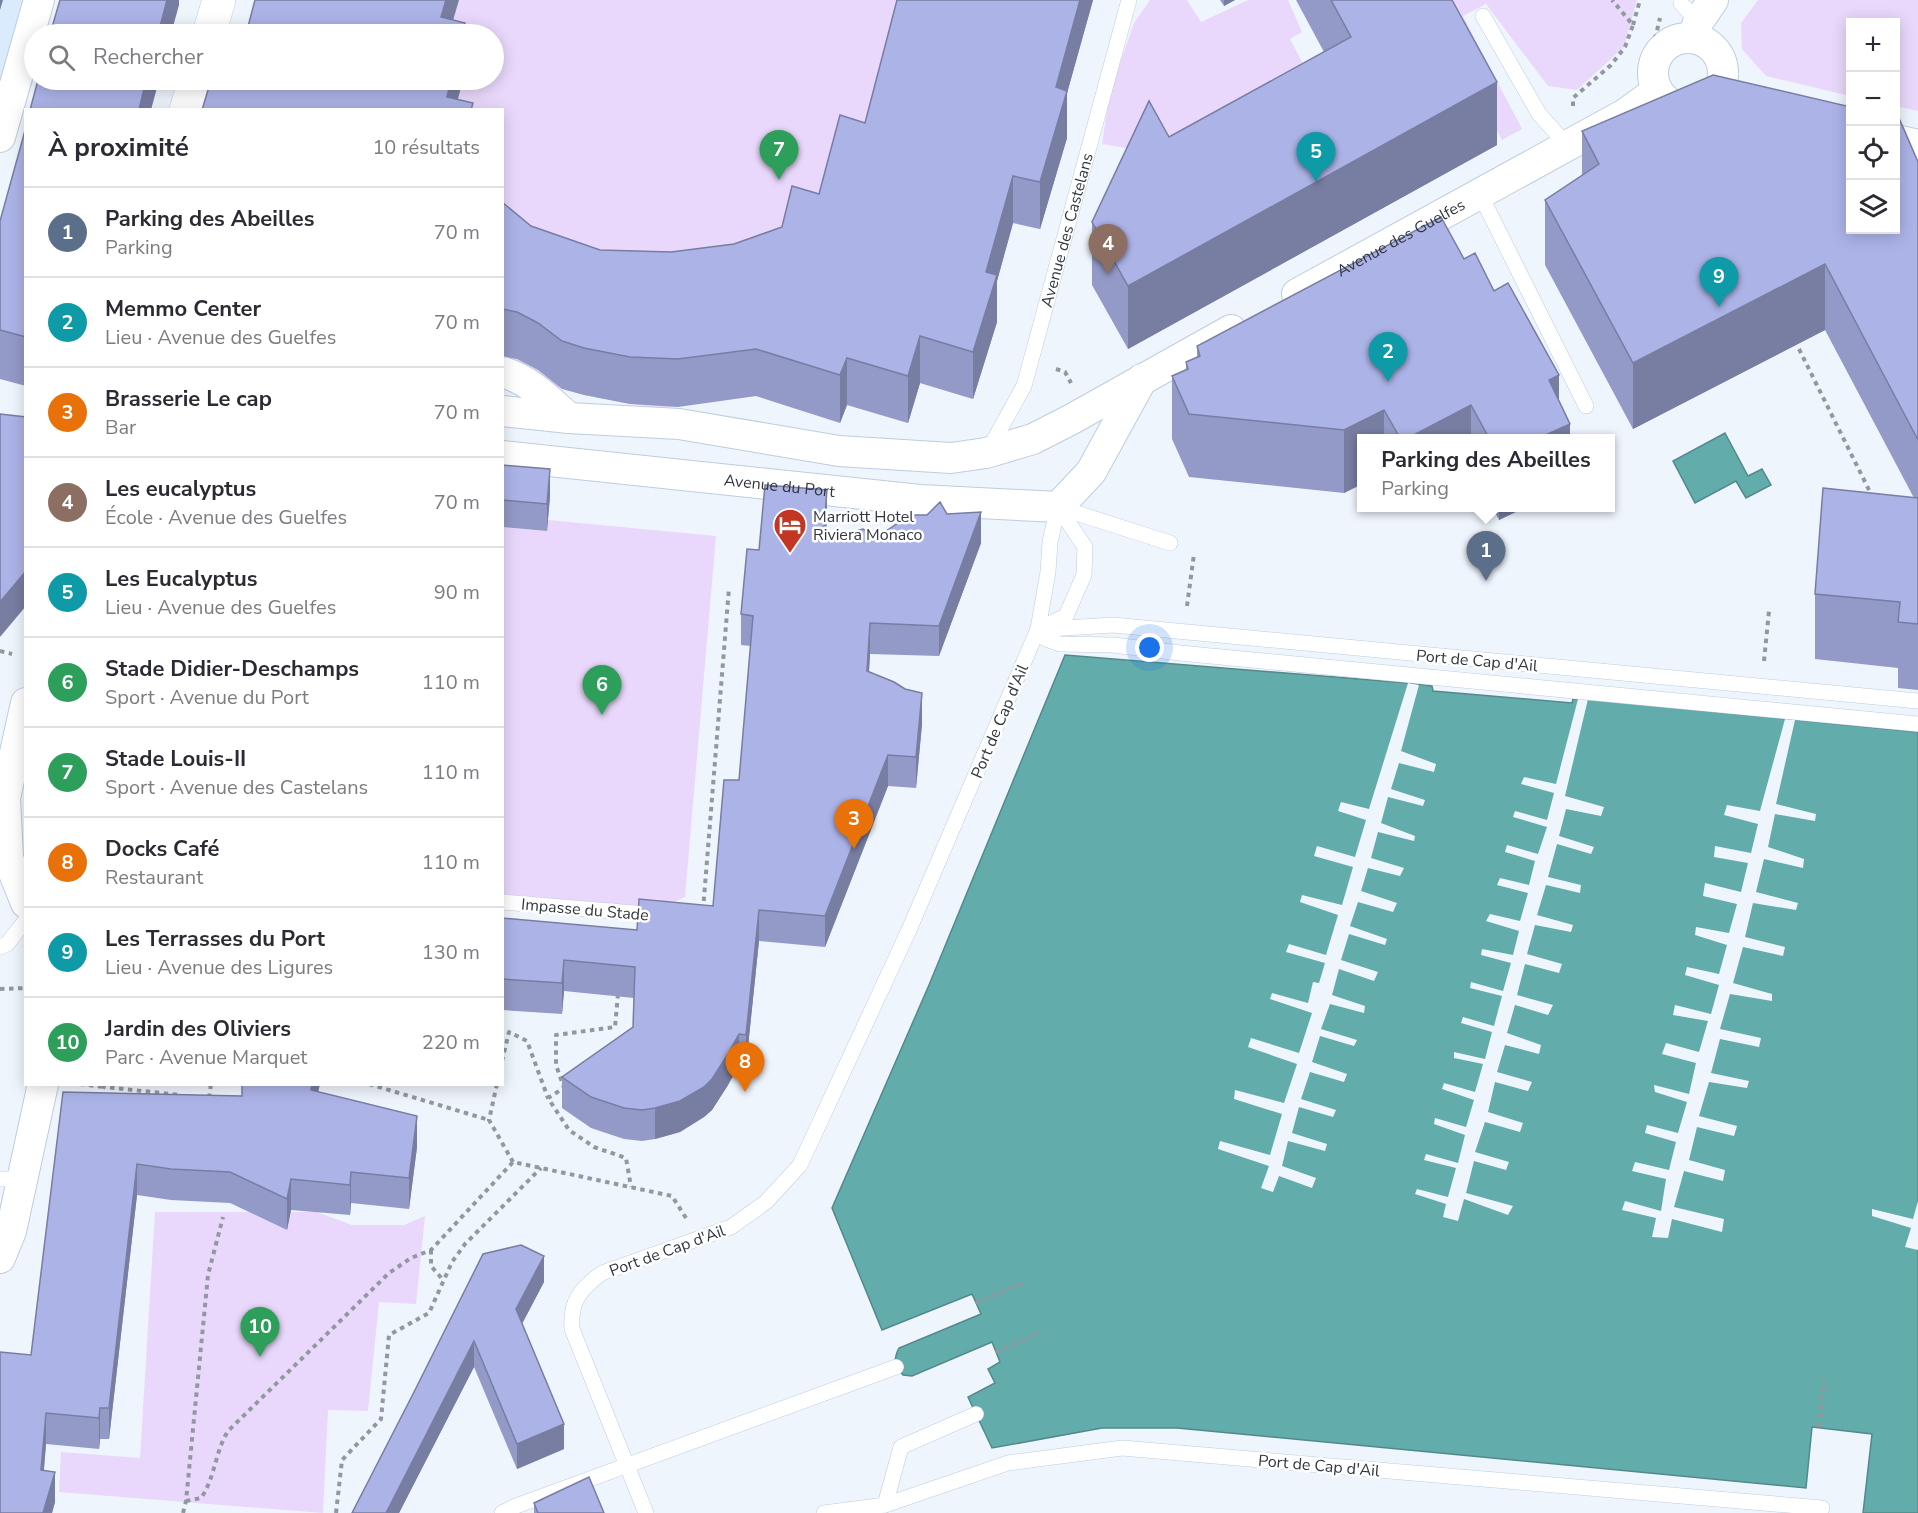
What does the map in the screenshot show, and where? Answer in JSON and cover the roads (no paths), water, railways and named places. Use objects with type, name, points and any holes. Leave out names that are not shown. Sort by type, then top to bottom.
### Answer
[{"type":"street","points":[[32,24],[39,0]]},
{"type":"street","points":[[1697,15],[1709,45],[1717,52],[1722,62],[1723,72],[1732,89],[1717,94],[1708,102],[1686,108],[1675,106],[1657,91],[1653,70],[1655,60],[1661,50],[1669,43],[1679,39],[1697,15]]},
{"type":"street","points":[[0,137],[24,53]]},
{"type":"street","points":[[187,108],[192,90]]},
{"type":"street","name":"Avenue des Guelfes","points":[[1142,379],[1625,114],[1657,91]]},
{"type":"street","points":[[1900,141],[1918,145]]},
{"type":"street","points":[[504,373],[547,397],[569,418]]},
{"type":"street","points":[[504,411],[569,418],[678,424],[839,451],[951,458],[986,453],[1033,439],[1142,379]]},
{"type":"street","points":[[1058,507],[1091,472],[1142,379]]},
{"type":"street","name":"Avenue du Port","points":[[504,456],[920,500],[1058,507]]},
{"type":"street","points":[[24,712],[5,798],[24,893]]},
{"type":"street","points":[[0,1258],[11,1231],[11,1179],[42,1086]]},
{"type":"lane","name":"Avenue des Castelans","points":[[986,453],[1024,386],[1128,0]]},
{"type":"lane","points":[[1483,16],[1539,114],[1567,146]]},
{"type":"lane","points":[[1480,194],[1586,406]]},
{"type":"lane","points":[[1058,507],[1170,543]]},
{"type":"lane","points":[[1038,629],[1066,616],[1084,575],[1085,547],[1058,507]]},
{"type":"lane","points":[[1058,507],[1050,542],[1048,572],[1038,629],[1046,639],[1060,644],[1113,645],[1918,724]]},
{"type":"lane","name":"Port de Cap d'Ail","points":[[646,1513],[573,1329],[571,1314],[576,1299],[586,1284],[602,1273],[731,1227],[766,1202],[800,1165],[909,930],[1038,629],[1113,625],[1918,701]]},
{"type":"lane","name":"Impasse du Stade","points":[[504,902],[703,920]]},
{"type":"lane","points":[[0,947],[7,944],[24,923]]},
{"type":"lane","points":[[502,1513],[896,1367]]},
{"type":"lane","points":[[885,1505],[902,1447],[976,1414]]},
{"type":"lane","name":"Port de Cap d'Ail","points":[[824,1513],[885,1505],[1008,1463],[1122,1448],[1822,1508]]},
{"type":"water","points":[[1725,433],[1748,476],[1762,469],[1771,485],[1746,498],[1736,481],[1695,503],[1673,461]]},
{"type":"water","points":[[1065,655],[1408,683],[1432,686],[1433,691],[1572,703],[1573,699],[1588,699],[1918,732],[1918,1513],[1863,1513],[1872,1434],[1812,1427],[1806,1488],[1177,1428],[1102,1428],[992,1448],[968,1397],[995,1383],[988,1369],[1000,1362],[992,1342],[912,1376],[903,1375],[896,1362],[899,1348],[981,1314],[972,1294],[882,1330],[832,1208],[929,985]]},
{"type":"place","name":"Stade Louis-II","points":[[779,180]]},
{"type":"place","name":"Les Eucalyptus","points":[[1316,182]]},
{"type":"place","name":"Les eucalyptus","points":[[1108,274]]},
{"type":"place","name":"Les Terrasses du Port","points":[[1719,307]]},
{"type":"place","name":"Memmo Center","points":[[1388,382]]},
{"type":"place","name":"Marriott Hotel Riviera Monaco","points":[[790,554]]},
{"type":"place","name":"Parking des Abeilles","points":[[1486,581]]},
{"type":"place","name":"Stade Didier-Deschamps","points":[[602,715]]},
{"type":"place","name":"Brasserie Le cap","points":[[854,849]]},
{"type":"place","name":"Docks Café","points":[[745,1092]]},
{"type":"place","name":"Jardin des Oliviers","points":[[260,1357]]}]
